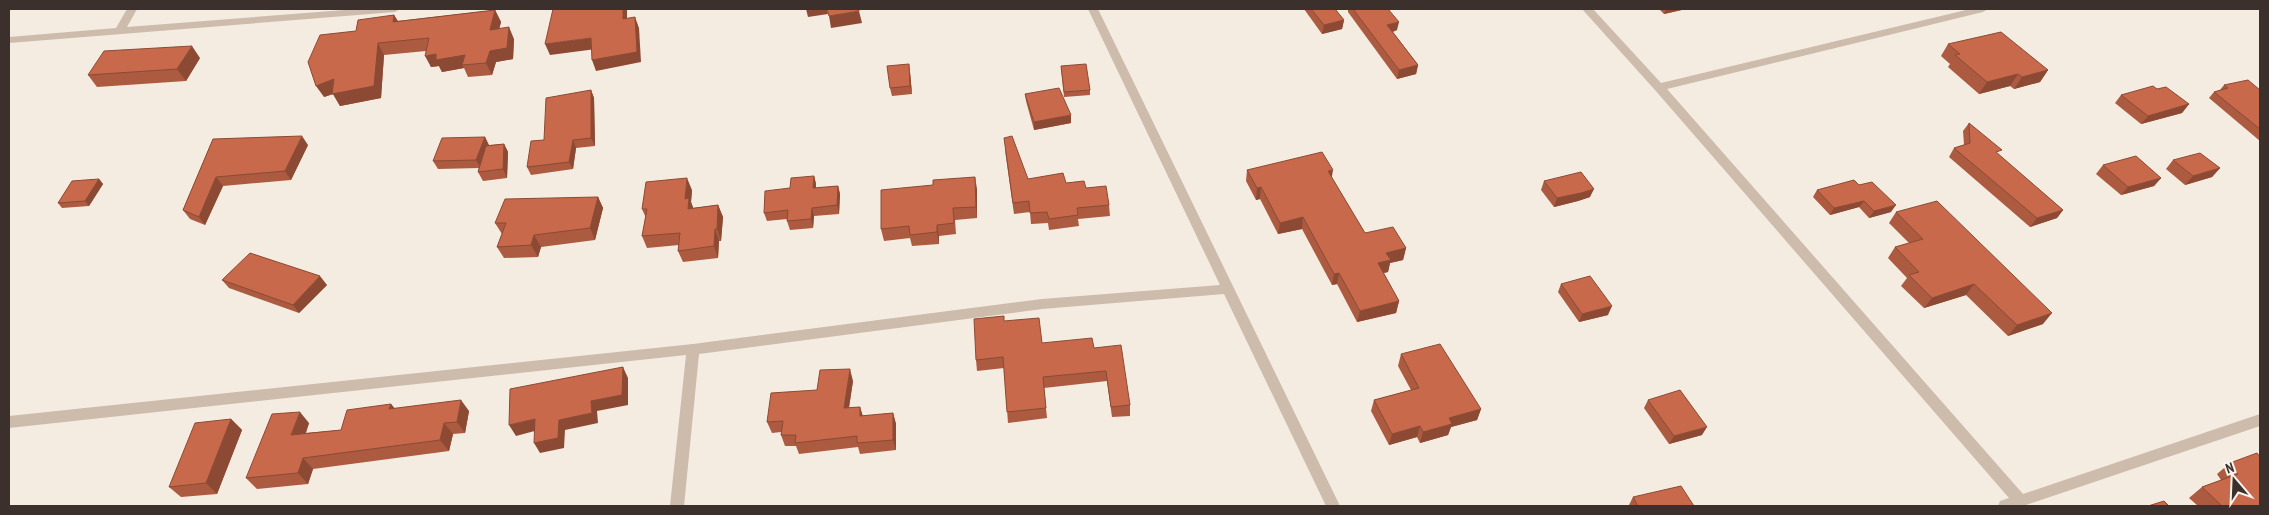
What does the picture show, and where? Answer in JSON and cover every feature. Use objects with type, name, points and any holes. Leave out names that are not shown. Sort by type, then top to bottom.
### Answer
[{"type":"street","points":[[120,30],[132,9]]},
{"type":"street","points":[[9,40],[395,9]]},
{"type":"street","points":[[1093,9],[1226,288],[1333,506]]},
{"type":"street","points":[[1587,9],[1659,87],[2020,501]]},
{"type":"street","points":[[1659,87],[1982,9]]},
{"type":"street","points":[[9,422],[693,349],[1042,304],[1226,288]]},
{"type":"street","points":[[677,506],[693,349]]},
{"type":"street","points":[[2005,506],[2260,420]]},
{"type":"building","points":[[553,9],[623,9],[623,19],[635,17],[637,52],[592,60],[591,38],[545,44]]},
{"type":"building","points":[[827,9],[859,9],[859,11],[829,16]]},
{"type":"building","points":[[1311,9],[1335,9],[1344,20],[1324,25]]},
{"type":"building","points":[[1353,9],[1388,9],[1399,22],[1387,25],[1418,65],[1399,70]]},
{"type":"building","points":[[495,10],[490,30],[509,27],[507,48],[490,51],[486,63],[462,65],[465,55],[436,60],[436,54],[425,56],[429,38],[378,43],[374,86],[332,94],[334,79],[316,86],[308,62],[320,35],[356,31],[358,20],[394,15],[393,22]]},
{"type":"building","points":[[2001,32],[2048,70],[2022,77],[2018,74],[1987,82],[1955,55],[1960,54],[1948,44]]},
{"type":"building","points":[[192,46],[177,69],[88,75],[104,51]]},
{"type":"building","points":[[909,64],[910,86],[890,88],[887,66]]},
{"type":"building","points":[[1086,64],[1090,90],[1064,92],[1061,66]]},
{"type":"building","points":[[2248,80],[2260,90],[2260,129],[2214,92],[2228,88],[2224,85]]},
{"type":"building","points":[[2153,86],[2157,89],[2166,87],[2189,104],[2148,116],[2121,95]]},
{"type":"building","points":[[1059,88],[1071,115],[1034,122],[1025,94]]},
{"type":"building","points":[[591,90],[591,138],[573,140],[569,162],[527,167],[531,141],[544,140],[546,98]]},
{"type":"building","points":[[1969,123],[2002,150],[1996,152],[2063,210],[2037,218],[1954,148],[1970,143]]},
{"type":"building","points":[[302,136],[285,171],[216,177],[199,217],[183,210],[213,139]]},
{"type":"building","points":[[1012,136],[1028,179],[1063,173],[1066,183],[1084,181],[1086,188],[1106,186],[1109,205],[1077,208],[1078,215],[1049,219],[1047,212],[1030,213],[1029,201],[1013,203],[1004,138]]},
{"type":"building","points":[[485,137],[476,160],[433,161],[442,138]]},
{"type":"building","points":[[504,144],[503,169],[478,172],[486,146]]},
{"type":"building","points":[[1322,152],[1333,170],[1328,171],[1365,233],[1393,227],[1406,248],[1386,253],[1391,260],[1378,263],[1399,301],[1360,311],[1339,273],[1334,274],[1303,217],[1280,223],[1261,187],[1257,188],[1247,170]]},
{"type":"building","points":[[2200,153],[2220,168],[2193,176],[2173,160]]},
{"type":"building","points":[[2136,156],[2161,178],[2128,187],[2103,165]]},
{"type":"building","points":[[1581,172],[1594,189],[1557,198],[1544,181]]},
{"type":"building","points":[[814,176],[813,188],[838,186],[837,205],[812,208],[811,219],[787,221],[788,210],[764,213],[765,191],[790,188],[791,178]]},
{"type":"building","points":[[975,177],[976,207],[953,208],[954,223],[937,225],[937,232],[910,235],[909,226],[881,229],[881,190],[933,185],[933,180]]},
{"type":"building","points":[[687,178],[685,199],[689,198],[688,209],[718,205],[717,229],[715,229],[714,246],[678,251],[680,233],[642,236],[647,209],[642,209],[646,182]]},
{"type":"building","points":[[99,179],[85,201],[58,203],[72,181]]},
{"type":"building","points":[[1854,180],[1859,185],[1872,182],[1896,205],[1874,211],[1864,201],[1834,208],[1817,190]]},
{"type":"building","points":[[598,197],[590,228],[534,235],[531,245],[497,247],[506,223],[495,223],[505,199]]},
{"type":"building","points":[[1937,201],[2052,313],[2017,325],[1974,284],[1932,298],[1909,275],[1919,272],[1895,247],[1923,239],[1896,212]]},
{"type":"building","points":[[250,253],[320,276],[293,305],[222,280]]},
{"type":"building","points":[[1590,276],[1612,306],[1582,314],[1561,284]]},
{"type":"building","points":[[1004,316],[1004,321],[1039,318],[1042,343],[1092,338],[1094,348],[1121,345],[1130,405],[1111,407],[1106,371],[1043,377],[1046,408],[1007,412],[1003,357],[976,360],[974,319]]},
{"type":"building","points":[[1440,344],[1481,409],[1449,418],[1452,424],[1423,432],[1420,426],[1392,434],[1374,400],[1419,388],[1401,354]]},
{"type":"building","points":[[623,367],[622,395],[591,401],[592,413],[559,420],[558,438],[534,443],[535,419],[509,425],[510,389]]},
{"type":"building","points":[[850,369],[844,408],[860,407],[860,416],[893,413],[893,440],[857,443],[857,436],[795,443],[796,435],[781,435],[783,421],[767,422],[771,393],[817,390],[820,370]]},
{"type":"building","points":[[1680,390],[1707,427],[1674,436],[1648,400]]},
{"type":"building","points":[[461,400],[457,422],[444,423],[440,440],[303,458],[298,473],[246,478],[272,414],[300,412],[291,435],[341,430],[347,410],[391,404],[389,409]]},
{"type":"building","points":[[231,419],[206,483],[169,487],[195,423]]},
{"type":"building","points":[[2257,453],[2260,457],[2260,506],[2222,506],[2202,487],[2238,474],[2230,463]]},
{"type":"building","points":[[1681,486],[1694,506],[1638,506],[1633,497]]},
{"type":"building","points":[[2164,501],[2169,506],[2148,506]]}]
